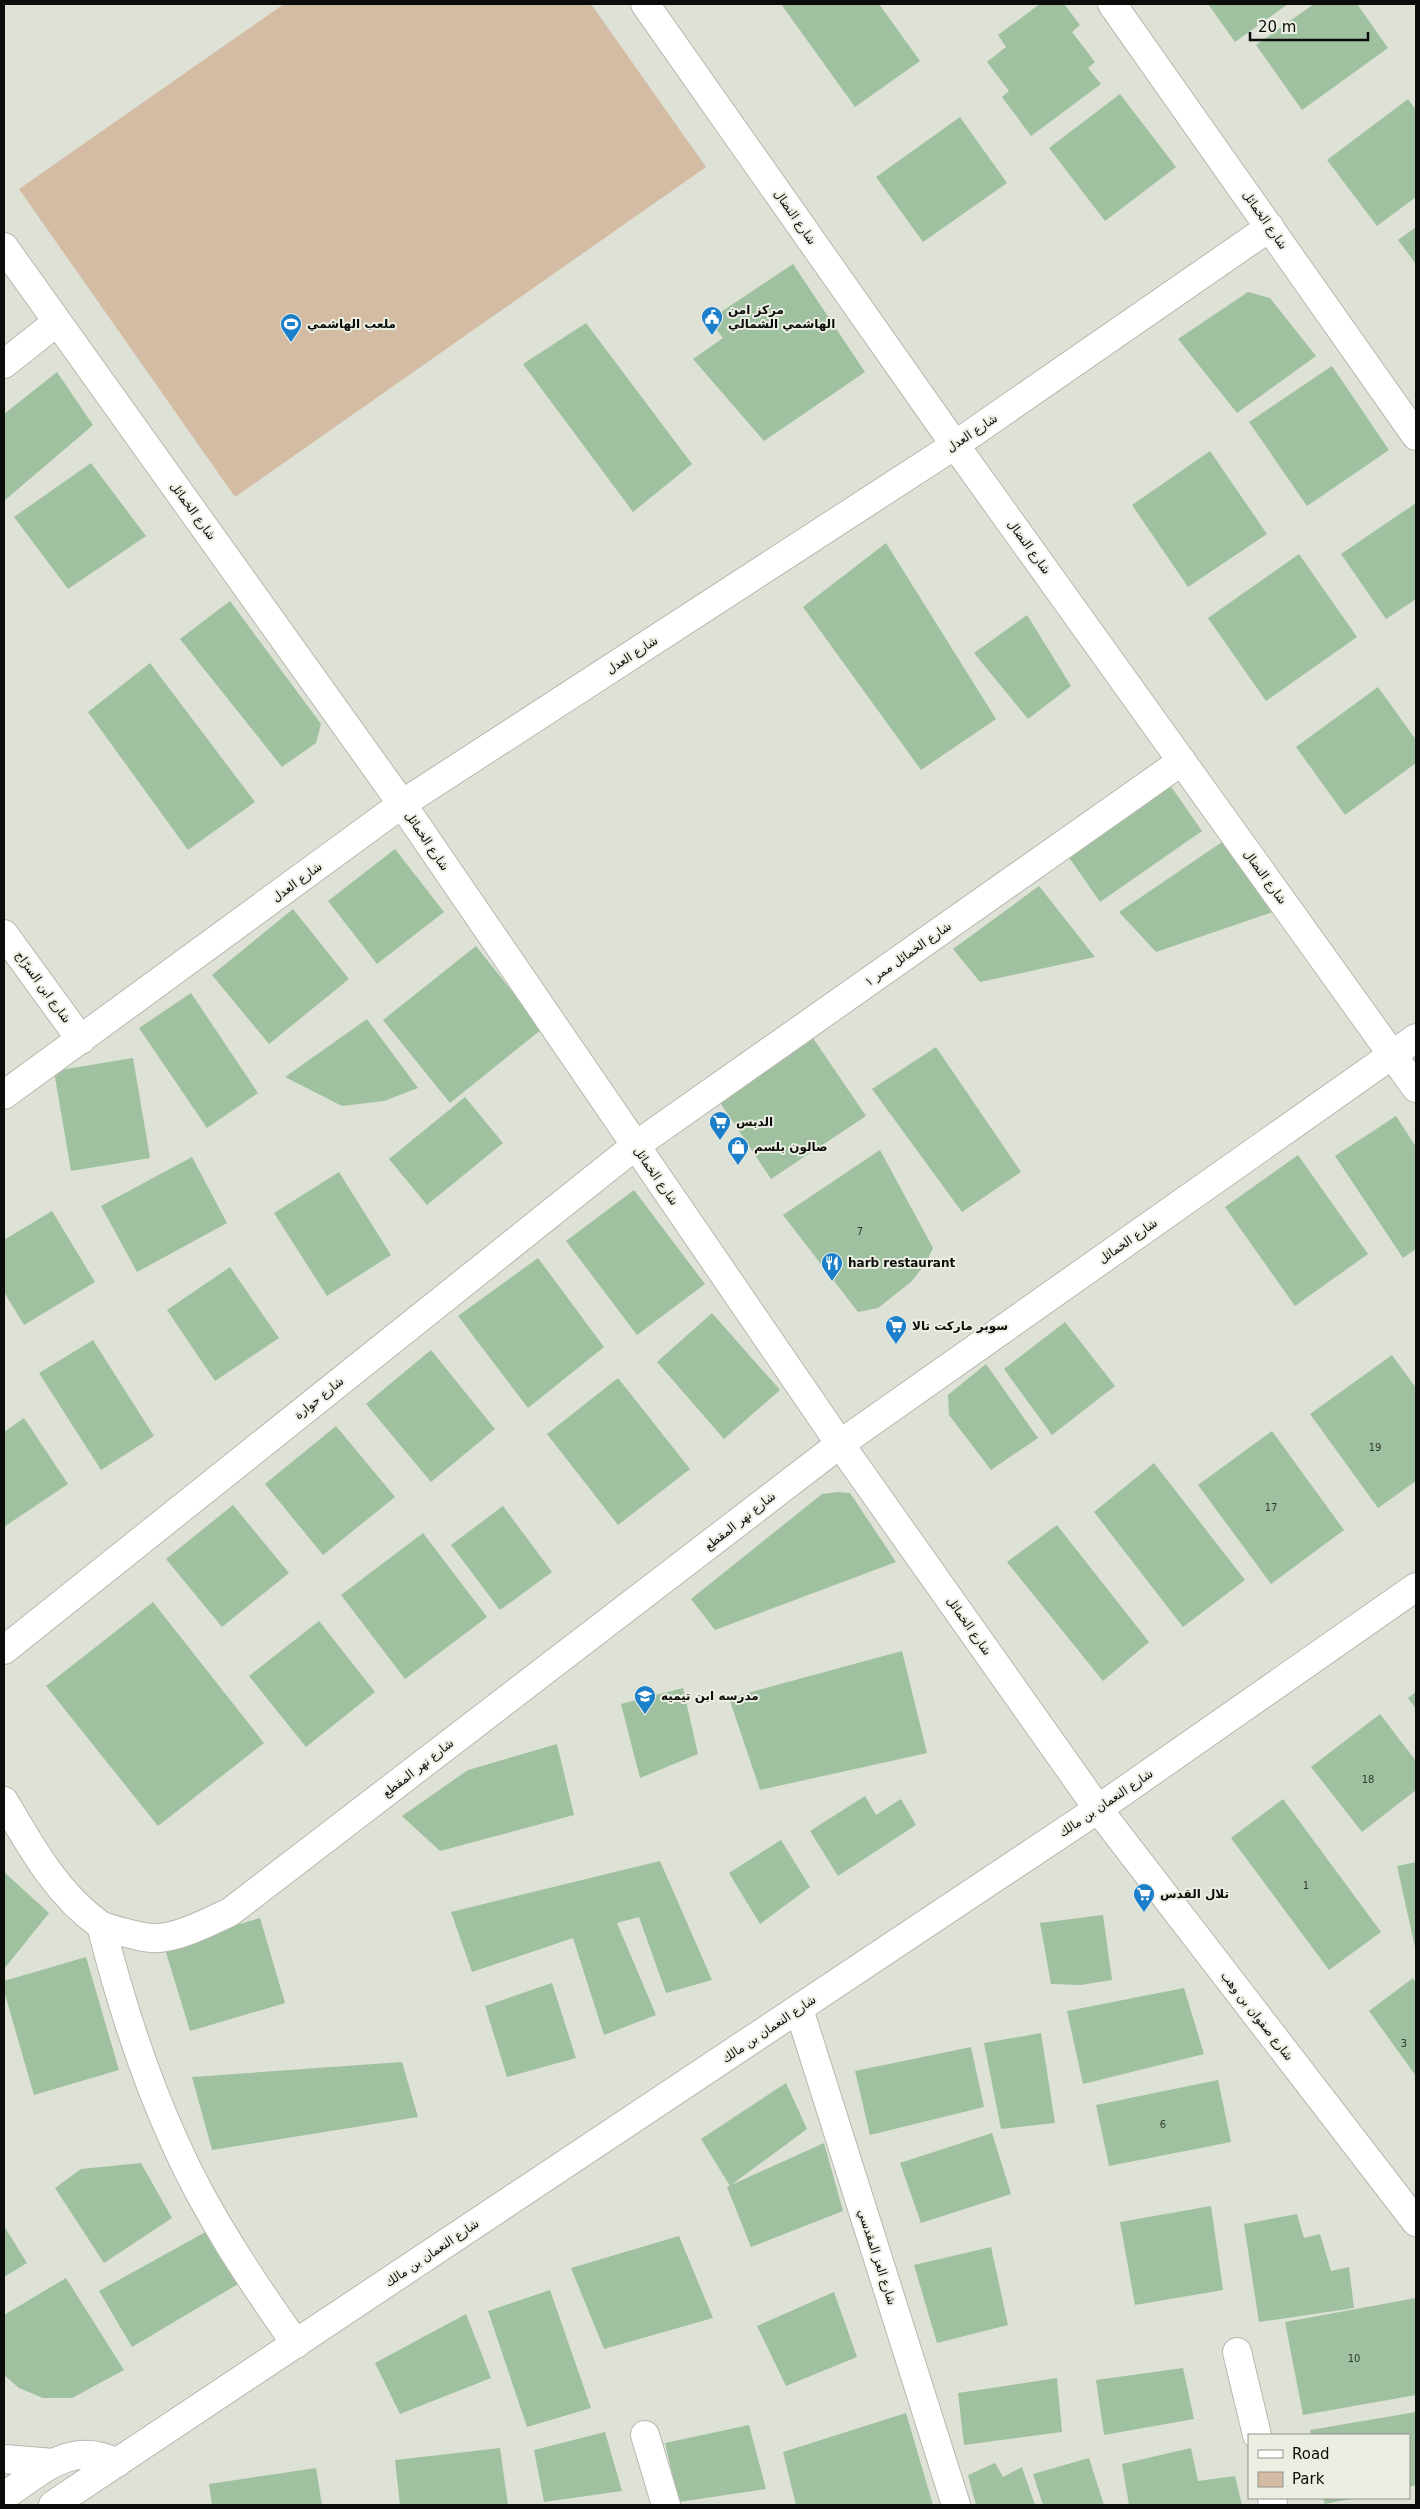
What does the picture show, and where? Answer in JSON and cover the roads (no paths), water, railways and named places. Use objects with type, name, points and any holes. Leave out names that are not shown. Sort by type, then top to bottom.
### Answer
[{"type":"street","name":"شارع النضال","points":[[645,4],[955,445],[1416,1088]]},
{"type":"street","name":"شارع الخمائل","points":[[1112,4],[1416,436]]},
{"type":"street","name":"شارع العدل","points":[[4,1095],[402,804],[955,445],[1270,227]]},
{"type":"street","name":"شارع الخمائل","points":[[4,247],[402,804],[840,1444],[1098,1810]]},
{"type":"street","points":[[4,364],[57,322]]},
{"type":"street","name":"شارع الخمائل ممر ١","points":[[635,1146],[1182,761]]},
{"type":"street","name":"شارع ابن السرّاج","points":[[4,934],[81,1040]]},
{"type":"street","name":"شارع الخمائل","points":[[840,1444],[1416,1038]]},
{"type":"street","name":"شارع حوارة","points":[[4,1650],[635,1146]]},
{"type":"street","name":"شارع نهر المقطع","points":[[4,1800],[44,1868],[73,1900],[101,1925],[152,1938],[190,1930],[230,1912],[840,1444]]},
{"type":"street","name":"شارع النعمان بن مالك","points":[[53,2505],[1098,1810],[1416,1587]]},
{"type":"street","name":"شارع صفوان بن وهب","points":[[1098,1810],[1415,2218]]},
{"type":"street","points":[[101,1925],[120,2000],[145,2073],[175,2145],[211,2214],[252,2280],[296,2344]]},
{"type":"street","name":"شارع العز المقدسي","points":[[799,2009],[956,2505]]},
{"type":"street","points":[[1237,2352],[1257,2434]]},
{"type":"street","points":[[645,2435],[666,2505]]},
{"type":"street","points":[[4,2496],[69,2455],[86,2453],[102,2455],[117,2463]]},
{"type":"street","points":[[4,2458],[54,2463]]},
{"type":"place","name":"مركز امن الهاشمي الشمالي","points":[[712,336]]},
{"type":"place","name":"ملعب الهاشمي","points":[[291,343]]},
{"type":"place","name":"الدبس","points":[[720,1141]]},
{"type":"place","name":"صالون بلسم","points":[[738,1166]]},
{"type":"place","name":"harb restaurant","points":[[832,1282]]},
{"type":"place","name":"سوبر ماركت تالا","points":[[896,1345]]},
{"type":"place","name":"مدرسه ابن تيميه","points":[[645,1715]]},
{"type":"place","name":"تلال القدس","points":[[1144,1913]]}]
